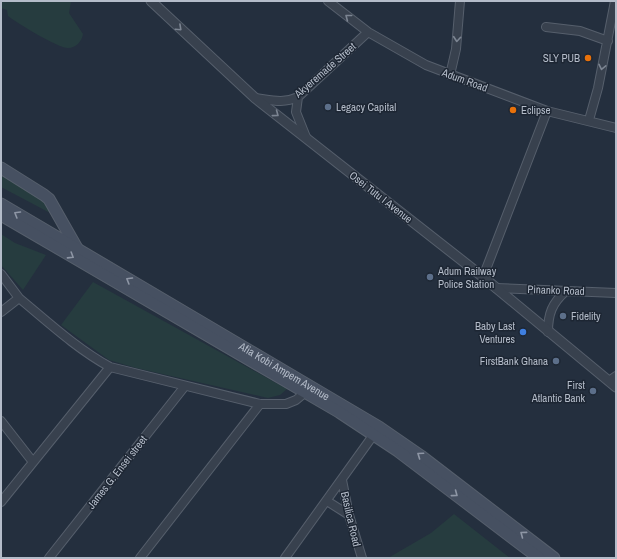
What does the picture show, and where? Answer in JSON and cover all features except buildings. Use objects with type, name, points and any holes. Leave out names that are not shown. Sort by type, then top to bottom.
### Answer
[{"type":"main road","points":[[1,169],[44,194],[49,199],[78,250]]},
{"type":"main road","name":"Afia Kobi Ampem Avenue","points":[[1,204],[376,431],[421,456],[554,558]]},
{"type":"main road","name":"Afia Kobi Ampem Avenue","points":[[1,215],[308,390]]},
{"type":"main road","points":[[1,224],[48,241]]},
{"type":"main road","name":"Afia Kobi Ampem Avenue","points":[[376,431],[398,451],[539,558]]},
{"type":"street","name":"Osei Tutu I Avenue","points":[[151,1],[256,98],[483,277],[548,332],[614,382]]},
{"type":"street","name":"Adum Road","points":[[328,1],[368,32],[394,48],[450,75],[547,111],[589,120],[616,128]]},
{"type":"street","points":[[450,75],[456,49],[460,1]]},
{"type":"street","points":[[589,120],[608,41],[615,1]]},
{"type":"street","points":[[546,27],[580,31],[608,41]]},
{"type":"street","name":"Akyeremade Street","points":[[256,98],[281,102],[298,97],[368,32]]},
{"type":"street","points":[[298,97],[296,112],[306,137]]},
{"type":"street","points":[[483,277],[547,111]]},
{"type":"street","points":[[1,274],[19,298],[68,339],[110,367],[260,404],[286,404],[308,390]]},
{"type":"street","name":"Pinanko Road","points":[[496,288],[616,292]]},
{"type":"street","points":[[548,332],[550,310],[556,300],[566,291]]},
{"type":"street","points":[[1,312],[19,298]]},
{"type":"street","points":[[1,502],[110,367]]},
{"type":"street","name":"James G. Ensei street","points":[[49,558],[185,386]]},
{"type":"street","points":[[140,558],[260,404]]},
{"type":"street","points":[[1,421],[33,462]]},
{"type":"street","points":[[285,558],[376,431]]},
{"type":"street","name":"Basilica Road","points":[[342,480],[349,515],[362,558]]},
{"type":"street","points":[[327,501],[349,515]]},
{"type":"green space","points":[[1,1],[71,1],[69,13],[83,34],[81,39],[78,44],[71,48],[63,47],[47,40],[8,16],[7,10],[1,8]]},
{"type":"green space","points":[[1,174],[30,190],[42,200],[52,214],[1,187]]},
{"type":"green space","points":[[1,234],[15,243],[46,255],[23,290],[1,265]]},
{"type":"green space","points":[[93,282],[287,389],[280,395],[268,398],[136,368],[109,360],[61,325]]},
{"type":"green space","points":[[454,514],[510,558],[388,558],[431,533]]},
{"type":"place","name":"SLY PUB","points":[[588,58]]},
{"type":"place","name":"Legacy Capital","points":[[328,107]]},
{"type":"place","name":"Eclipse","points":[[513,110]]},
{"type":"place","name":"Adum Railway Police Station","points":[[430,277]]},
{"type":"place","name":"Fidelity","points":[[563,316]]},
{"type":"place","name":"Baby Last Ventures","points":[[523,332]]},
{"type":"place","name":"FirstBank Ghana","points":[[556,361]]},
{"type":"place","name":"First Atlantic Bank","points":[[593,391]]}]
